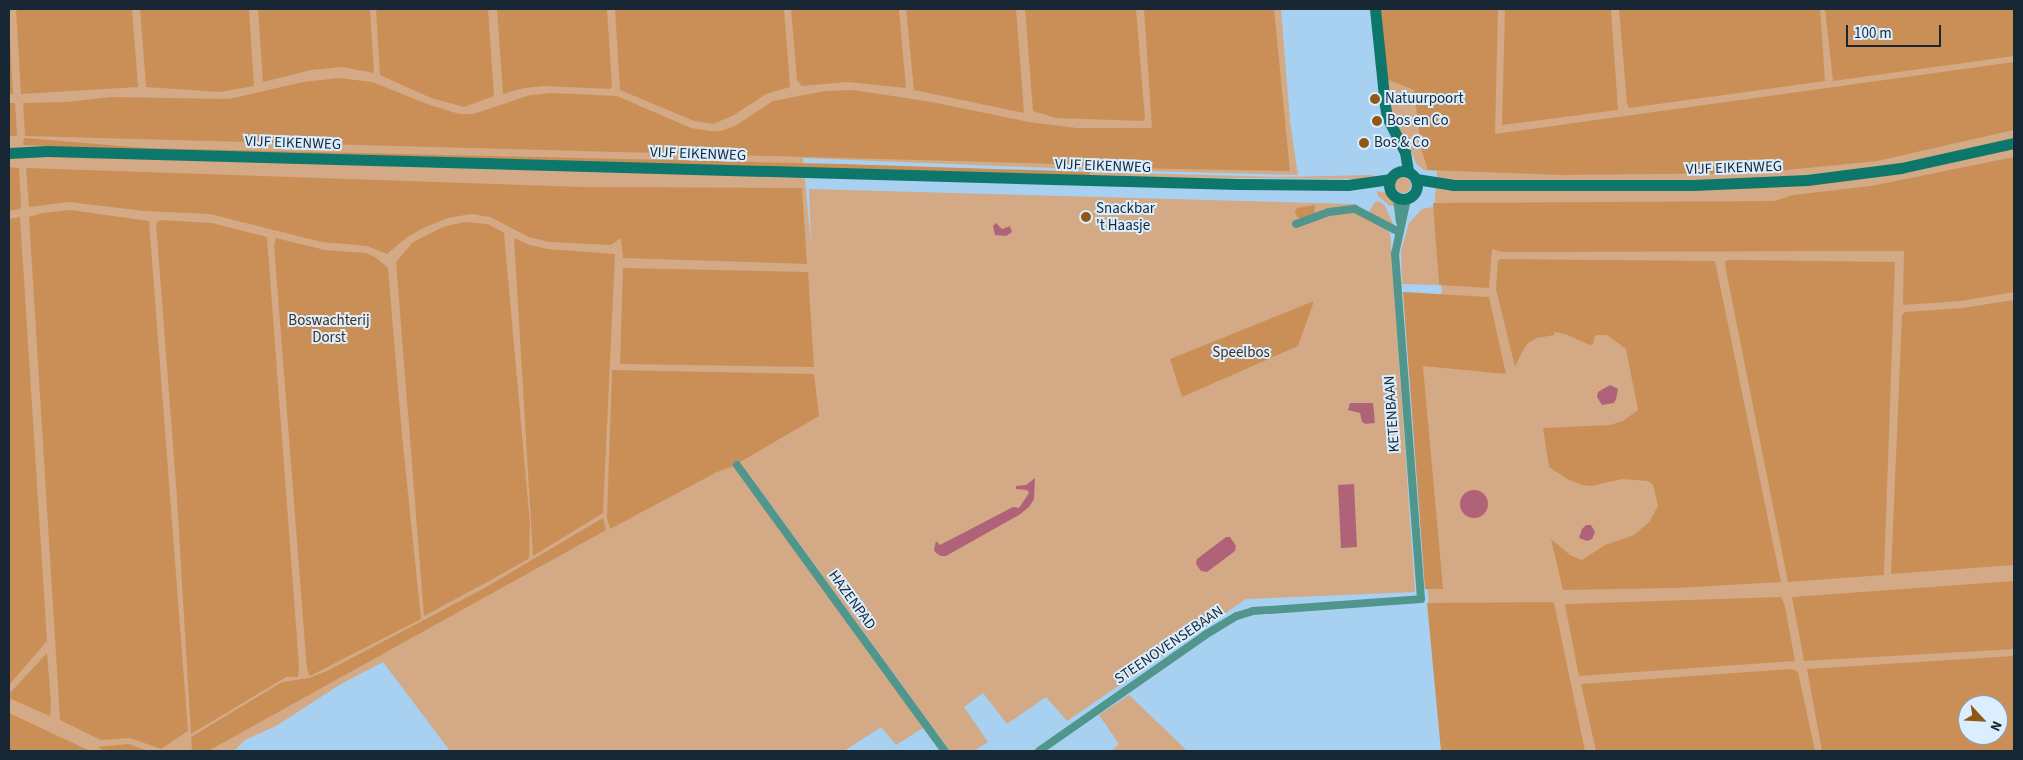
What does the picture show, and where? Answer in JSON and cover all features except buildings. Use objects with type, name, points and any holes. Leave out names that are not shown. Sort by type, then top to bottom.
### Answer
[{"type":"main road","name":"KETENBAAN","points":[[1375,9],[1387,116],[1406,156],[1403,185]]},
{"type":"main road","name":"VIJF EIKENWEG","points":[[21,150],[1209,184],[1693,185],[1807,180],[1901,168],[2014,143]]},
{"type":"main road","points":[[9,148],[21,150]]},
{"type":"main road","points":[[9,153],[21,150]]},
{"type":"street","name":"KETENBAAN","points":[[1403,185],[1395,254],[1421,599]]},
{"type":"street","points":[[1296,224],[1329,212],[1355,209],[1399,229]]},
{"type":"street","name":"HAZENPAD","points":[[737,465],[945,751]]},
{"type":"street","name":"STEENOVENSEBAAN","points":[[1040,751],[1204,635],[1237,616],[1261,610],[1421,599]]},
{"type":"green space","name":"Boswachterij Dorst","points":[[9,9],[1281,9],[1290,121],[1298,175],[1076,169],[803,158],[811,245],[809,189],[1355,204],[1390,233],[1415,592],[1246,599],[1067,721],[1046,697],[1007,724],[983,693],[964,707],[988,742],[974,751],[950,751],[745,469],[923,728],[896,745],[881,727],[844,751],[450,751],[383,662],[341,684],[276,726],[245,740],[234,751],[9,751]]},
{"type":"green space","points":[[16,9],[132,9],[138,87],[21,94]]},
{"type":"green space","points":[[140,9],[249,9],[254,86],[220,92],[146,87]]},
{"type":"green space","points":[[258,9],[370,9],[374,73],[342,67],[311,70],[263,82]]},
{"type":"green space","points":[[376,9],[488,9],[494,96],[464,107],[431,98],[380,75]]},
{"type":"green space","points":[[497,9],[607,9],[612,86],[610,89],[544,86],[524,88],[503,94]]},
{"type":"green space","points":[[615,9],[784,9],[790,87],[766,94],[734,115],[713,124],[694,121],[620,90]]},
{"type":"green space","points":[[791,9],[899,9],[906,88],[847,82],[802,86],[797,80]]},
{"type":"green space","points":[[906,9],[1016,9],[1024,113],[914,90]]},
{"type":"green space","points":[[1025,9],[1136,9],[1145,118],[1143,121],[1056,118],[1033,111]]},
{"type":"green space","points":[[1144,9],[1274,9],[1290,171],[25,136],[23,103],[68,102],[110,97],[229,99],[303,82],[339,78],[372,82],[430,105],[459,114],[473,114],[530,95],[551,93],[617,96],[691,128],[710,131],[720,131],[735,126],[773,101],[825,91],[853,90],[932,102],[1029,122],[1077,128],[1152,128]]},
{"type":"green space","points":[[1373,9],[2014,9],[2014,751],[1444,751],[1426,575],[1405,297],[1439,299],[1442,293],[1434,211],[1439,285],[1402,284],[1401,250],[1409,223],[1422,209],[1433,207],[1434,210],[1437,171],[1424,170],[1417,165],[1407,142],[1400,135],[1390,114]]},
{"type":"green space","points":[[1380,9],[1498,9],[1495,134],[2014,62],[2014,130],[1877,161],[1759,173],[1561,175],[1428,170],[1421,148],[1414,90],[1386,79]]},
{"type":"green space","points":[[1505,9],[1611,9],[1618,110],[1502,125]]},
{"type":"green space","points":[[1619,9],[1820,9],[1825,81],[1629,108],[1627,104]]},
{"type":"green space","points":[[1825,9],[2014,9],[2014,56],[1833,81]]},
{"type":"green space","points":[[9,24],[13,94],[9,94]]},
{"type":"green space","points":[[9,103],[15,103],[17,136],[9,136]]},
{"type":"green space","points":[[24,138],[146,148],[841,164],[1090,172],[1090,177],[146,151],[23,145]]},
{"type":"green space","points":[[2014,157],[2014,292],[1961,301],[1903,305],[1904,251],[1502,252],[1492,249],[1489,288],[1439,285],[1433,203],[1775,201],[1793,195],[1871,186]]},
{"type":"green space","points":[[9,167],[19,168],[21,204],[20,209],[9,211]]},
{"type":"green space","points":[[26,168],[584,187],[802,188],[807,264],[623,258],[621,238],[611,245],[549,242],[529,237],[490,217],[471,214],[448,218],[423,228],[406,238],[387,254],[367,246],[322,242],[210,214],[144,211],[69,202],[29,207]]},
{"type":"green space","points":[[1090,172],[1279,177],[1373,175],[1373,179],[1090,177]]},
{"type":"green space","points":[[1400,177],[1406,177],[1411,182],[1409,191],[1400,193],[1395,188],[1395,182]]},
{"type":"green space","points":[[1377,191],[1387,193],[1396,207],[1389,205],[1378,196]]},
{"type":"green space","points":[[1379,201],[1385,206],[1393,224],[1391,225],[1369,212],[1375,202]]},
{"type":"green space","points":[[1315,205],[1314,214],[1302,219],[1297,217],[1295,212],[1297,208]]},
{"type":"green space","points":[[70,210],[149,221],[188,731],[161,749],[130,738],[101,740],[60,720],[29,217],[42,213]]},
{"type":"green space","points":[[20,217],[47,641],[9,685],[9,219]]},
{"type":"green space","points":[[160,220],[212,223],[267,237],[299,666],[298,677],[286,677],[191,734],[177,499],[156,223]]},
{"type":"green space","points":[[464,222],[488,224],[504,233],[530,524],[529,556],[528,559],[424,616],[396,262],[413,242],[443,227]]},
{"type":"green space","points":[[276,238],[325,250],[366,253],[375,257],[388,268],[402,435],[421,619],[310,676],[307,670],[274,245]]},
{"type":"green space","points":[[514,238],[530,245],[547,249],[615,254],[603,513],[533,556]]},
{"type":"green space","points":[[1501,259],[1715,261],[1781,582],[1676,588],[1563,590],[1551,539],[1570,555],[1582,560],[1605,545],[1634,535],[1650,521],[1658,506],[1653,485],[1648,481],[1622,479],[1592,486],[1582,485],[1569,480],[1549,467],[1543,428],[1610,425],[1623,421],[1638,410],[1626,349],[1607,335],[1597,335],[1594,338],[1593,344],[1590,345],[1565,334],[1554,332],[1554,335],[1537,338],[1528,343],[1515,367],[1496,289],[1498,261]]},
{"type":"green space","points":[[1725,261],[1895,262],[1884,575],[1788,582],[1726,270]]},
{"type":"green space","points":[[623,268],[808,272],[814,367],[620,363]]},
{"type":"green space","points":[[1403,292],[1489,297],[1506,374],[1423,366],[1443,589],[1425,589]]},
{"type":"green space","points":[[2014,300],[2014,565],[1891,574],[1902,315],[1905,312],[1962,308]]},
{"type":"green space","name":"Speelbos","points":[[1314,301],[1298,346],[1182,397],[1170,359]]},
{"type":"green space","points":[[612,370],[814,374],[819,416],[733,466],[717,472],[610,529],[607,518]]},
{"type":"green space","points":[[603,518],[606,530],[208,751],[192,751],[191,737],[282,682],[309,678],[327,671],[481,590]]},
{"type":"green space","points":[[2014,581],[2014,649],[1804,661],[1792,597]]},
{"type":"green space","points":[[1781,597],[1785,606],[1795,661],[1579,676],[1565,605],[1567,604]]},
{"type":"green space","points":[[1427,603],[1554,603],[1585,751],[1441,751]]},
{"type":"green space","points":[[47,653],[51,703],[50,716],[9,698],[9,694]]},
{"type":"green space","points":[[2014,656],[2014,751],[1822,751],[1807,669]]},
{"type":"green space","points":[[1792,669],[1798,672],[1815,751],[1596,751],[1581,684]]},
{"type":"green space","points":[[1129,695],[1187,751],[1111,751],[1119,744],[1099,715]]},
{"type":"green space","points":[[9,713],[26,721],[90,751],[9,751]]},
{"type":"green space","points":[[129,744],[148,751],[105,751],[98,747]]},
{"type":"shaded area","points":[[996,223],[1002,229],[1010,226],[1012,232],[1006,236],[995,235],[993,226]]},
{"type":"shaded area","points":[[1610,385],[1618,389],[1616,399],[1614,403],[1602,405],[1597,397],[1598,392]]},
{"type":"shaded area","points":[[1350,403],[1373,403],[1375,423],[1366,424],[1362,422],[1360,413],[1348,410]]},
{"type":"shaded area","points":[[1035,478],[1034,499],[1029,507],[1019,515],[946,556],[936,553],[934,550],[936,541],[940,545],[1013,507],[1019,508],[1029,493],[1027,490],[1016,489],[1016,486],[1026,485]]},
{"type":"shaded area","points":[[1354,484],[1357,547],[1341,548],[1338,485]]},
{"type":"shaded area","points":[[1474,490],[1484,494],[1488,504],[1484,514],[1474,518],[1464,514],[1460,504],[1464,494]]},
{"type":"shaded area","points":[[1586,525],[1591,525],[1595,532],[1592,539],[1587,541],[1579,538],[1582,529]]},
{"type":"shaded area","points":[[1226,537],[1230,537],[1236,546],[1235,551],[1207,572],[1201,571],[1196,564],[1197,559]]},
{"type":"place","name":"Natuurpoort","points":[[1375,99]]},
{"type":"place","name":"Bos en Co","points":[[1377,121]]},
{"type":"place","name":"Bos & Co","points":[[1364,143]]},
{"type":"place","name":"Snackbar 't Haasje","points":[[1086,217]]}]
